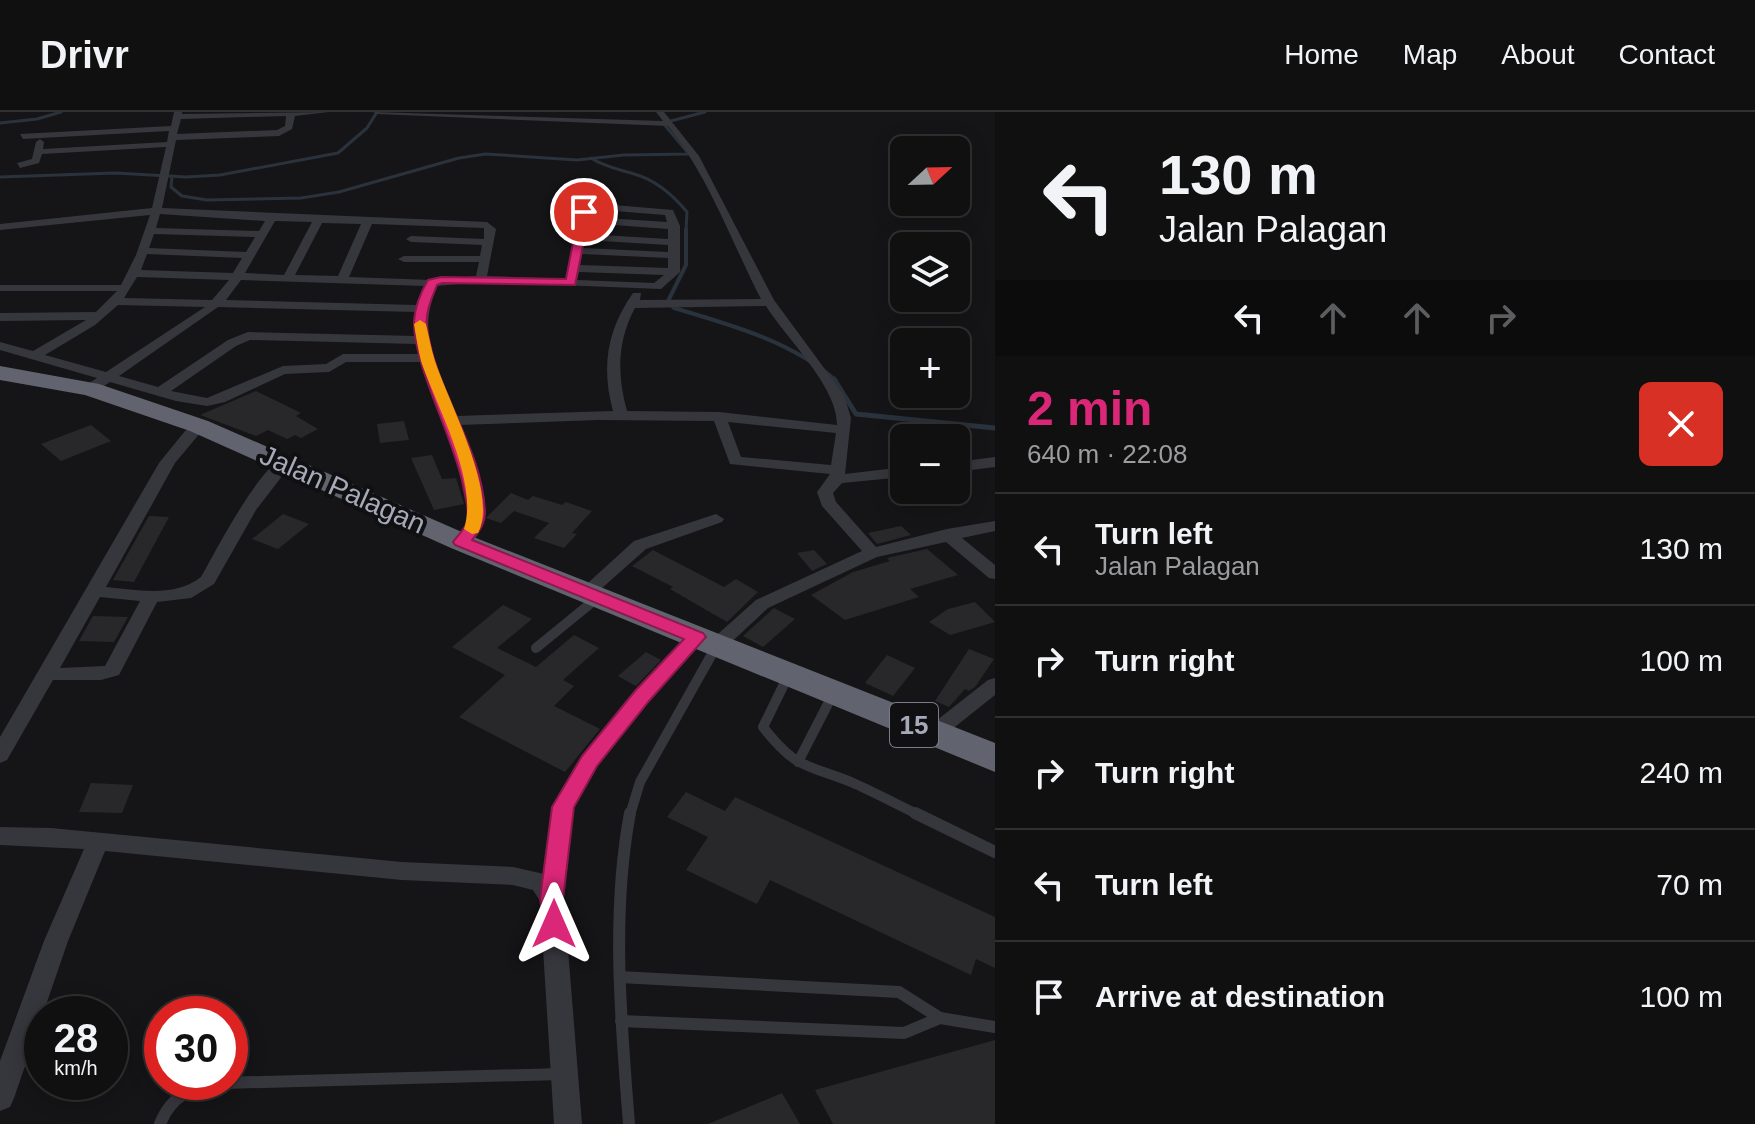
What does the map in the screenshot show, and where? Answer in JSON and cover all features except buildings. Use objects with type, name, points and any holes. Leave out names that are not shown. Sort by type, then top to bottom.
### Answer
[{"type":"highway","name":"Jalan Palagan","points":[[0,364],[38,367],[90,380],[285,462],[461,542],[995,758]]},
{"type":"highway","name":"Jalan Palagan","points":[[0,373],[38,367]]},
{"type":"street","points":[[0,346],[38,367],[114,301],[134,273],[144,251],[178,115],[325,112]]},
{"type":"street","points":[[377,112],[664,121],[694,156],[769,302],[793,338],[833,386],[845,421],[838,474],[825,492],[828,503],[872,553]]},
{"type":"street","points":[[23,136],[172,137],[279,133],[289,127],[291,113]]},
{"type":"street","points":[[20,165],[35,163],[41,135]]},
{"type":"street","points":[[38,152],[172,137]]},
{"type":"street","points":[[571,283],[584,212],[595,208],[669,212],[675,226],[671,255],[674,272]]},
{"type":"street","points":[[0,227],[156,211],[487,225],[491,229],[481,279]]},
{"type":"street","points":[[90,380],[205,313],[227,293],[272,218]]},
{"type":"street","points":[[287,279],[318,220]]},
{"type":"street","points":[[342,280],[368,221]]},
{"type":"street","points":[[399,281],[417,222]]},
{"type":"street","points":[[150,231],[261,234]]},
{"type":"street","points":[[580,237],[673,242]]},
{"type":"street","points":[[411,239],[487,242]]},
{"type":"street","points":[[144,251],[249,255]]},
{"type":"street","points":[[578,251],[671,255]]},
{"type":"street","points":[[404,259],[484,259]]},
{"type":"street","points":[[574,268],[674,272]]},
{"type":"street","points":[[134,273],[432,283],[481,279],[643,288],[663,285],[674,272]]},
{"type":"street","points":[[432,283],[422,309],[421,340],[465,457],[477,514],[474,527],[461,542]]},
{"type":"street","points":[[0,288],[123,288]]},
{"type":"street","points":[[621,415],[613,371],[617,326],[643,288]]},
{"type":"street","points":[[114,301],[422,309]]},
{"type":"street","points":[[631,304],[769,302]]},
{"type":"street","points":[[0,317],[100,316]]},
{"type":"street","points":[[160,392],[236,340],[248,336],[421,340]]},
{"type":"street","points":[[90,380],[207,402],[283,370],[329,368],[343,358],[427,358]]},
{"type":"street","points":[[450,421],[621,415],[719,416],[844,430]]},
{"type":"street","points":[[719,416],[735,461],[838,474],[890,472]]},
{"type":"street","points":[[0,755],[144,506],[159,474],[178,446],[199,426]]},
{"type":"street","points":[[93,591],[185,595],[201,588],[248,510],[285,462]]},
{"type":"street","points":[[970,467],[992,466]]},
{"type":"street","points":[[593,595],[640,545],[716,519]]},
{"type":"street","points":[[568,1124],[552,899],[563,807],[589,761],[642,696],[707,641],[762,604],[872,553],[947,534],[995,526]]},
{"type":"street","points":[[947,534],[995,574]]},
{"type":"street","points":[[47,674],[101,674],[112,670],[152,595]]},
{"type":"street","points":[[934,733],[995,685]]},
{"type":"street","points":[[0,836],[98,842],[402,871],[530,878],[540,882],[552,899]]},
{"type":"street","points":[[0,1098],[56,941],[98,842]]},
{"type":"lane","points":[[536,648],[593,595]]},
{"type":"lane","points":[[629,1124],[621,1021],[621,861],[640,782],[707,641]]},
{"type":"lane","points":[[788,676],[763,727],[781,750],[806,768],[850,782],[995,852]]},
{"type":"lane","points":[[798,762],[833,694]]},
{"type":"lane","points":[[620,977],[899,992],[940,1018],[995,1027]]},
{"type":"lane","points":[[621,1021],[904,1033],[940,1018]]},
{"type":"lane","points":[[160,1124],[166,1106],[178,1094],[222,1083],[564,1074]]},
{"type":"waterway","points":[[0,123],[37,119],[61,112]]},
{"type":"waterway","points":[[172,176],[220,175],[338,153],[367,128],[377,112]]},
{"type":"waterway","points":[[592,158],[689,154],[663,123],[705,112]]},
{"type":"waterway","points":[[172,176],[171,187],[182,196],[207,200],[301,198],[339,192],[459,158],[486,154],[592,158]]},
{"type":"waterway","points":[[592,158],[650,180],[664,189],[687,212],[686,231]]},
{"type":"waterway","points":[[0,177],[115,173],[172,176]]},
{"type":"waterway","points":[[686,231],[686,265],[668,301],[674,308],[781,345],[801,355],[834,380]]},
{"type":"waterway","points":[[834,380],[856,414],[995,428]]},
{"type":"slow traffic","points":[[420,324],[427,358],[465,457],[477,514],[472,529]]},
{"type":"route","points":[[554,924],[552,899],[563,807],[589,761],[642,696],[697,637],[461,542],[474,527],[477,514],[465,457],[427,358],[420,324],[432,283],[441,280],[571,283],[584,212]]}]
